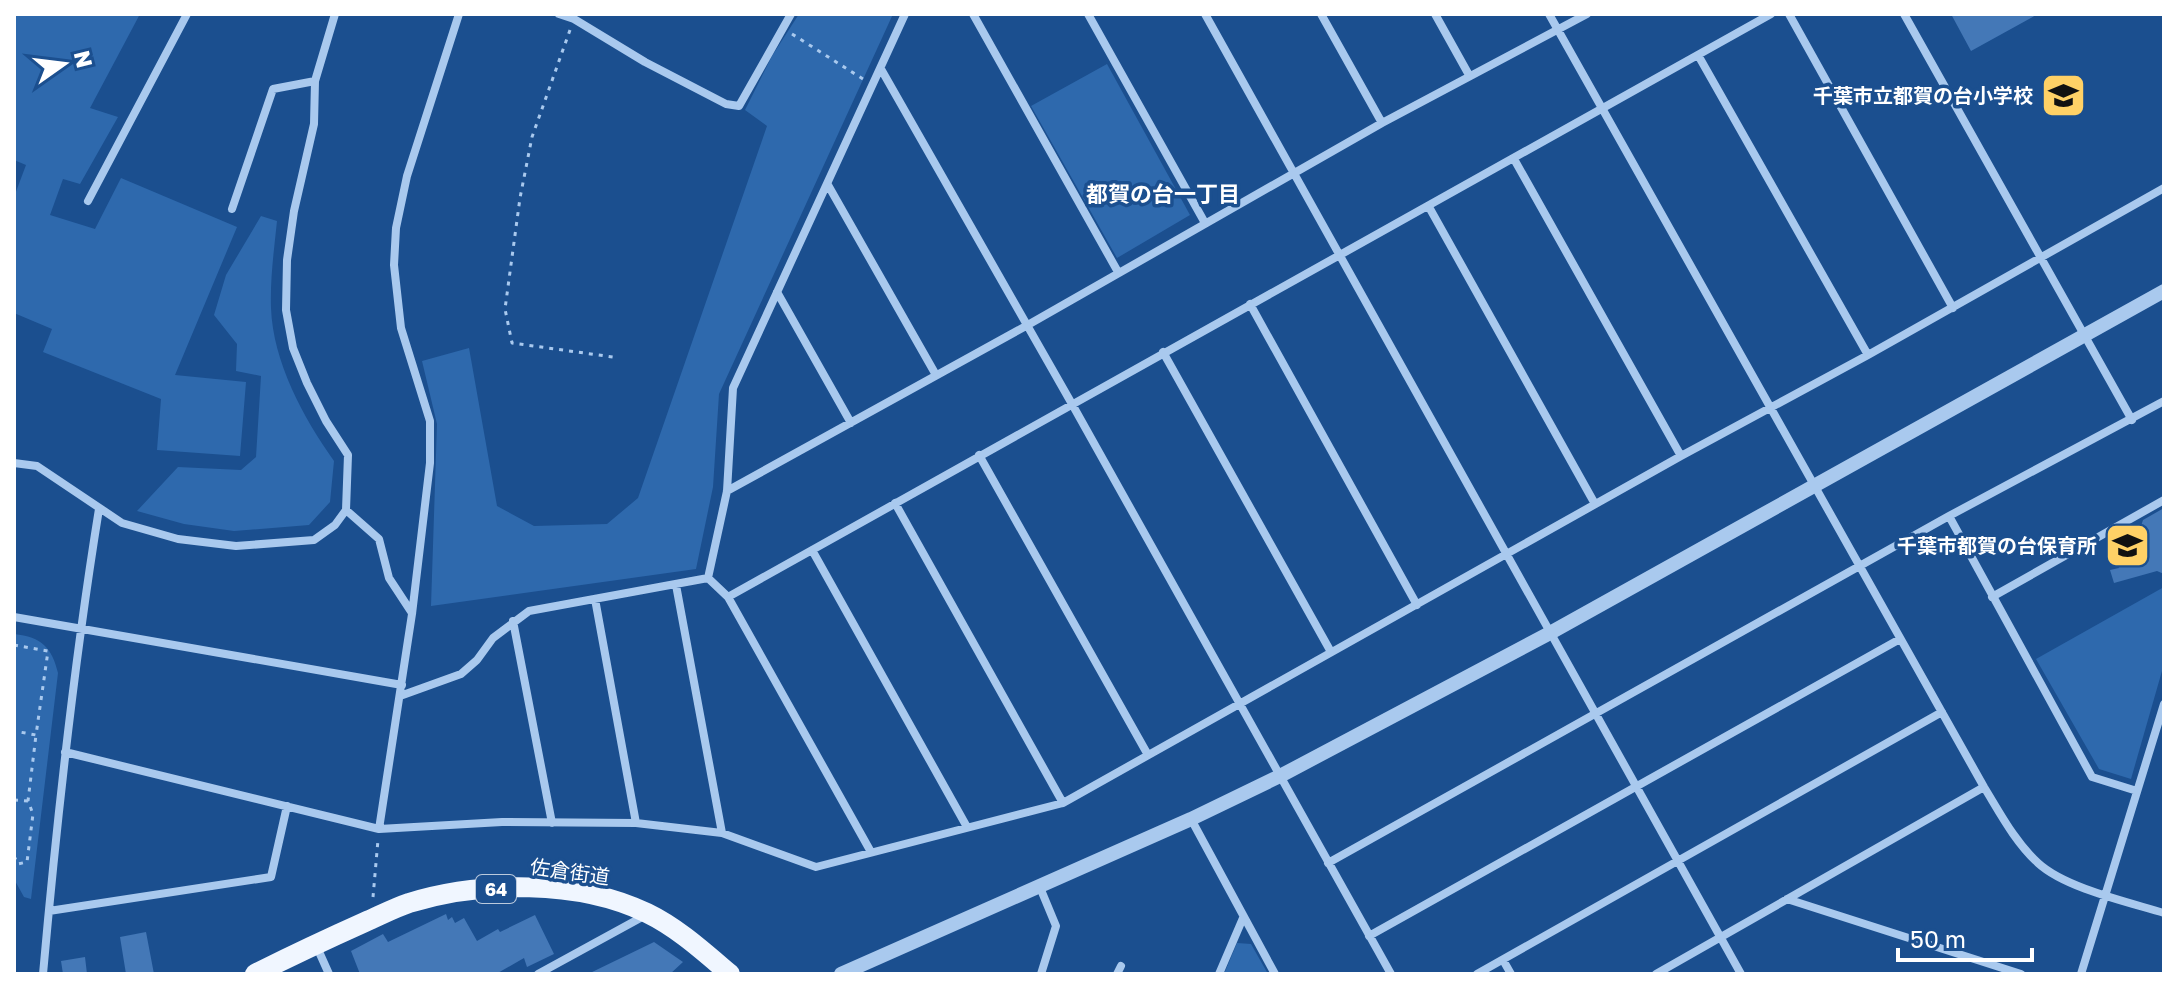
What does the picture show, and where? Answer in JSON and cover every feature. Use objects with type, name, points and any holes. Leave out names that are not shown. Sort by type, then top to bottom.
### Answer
[{"type":"main road","name":"佐倉街道","points":[[255,974],[407,904],[460,890],[521,888],[614,900],[648,914],[693,942],[730,974]]},
{"type":"street","points":[[88,201],[187,14]]},
{"type":"street","points":[[14,463],[37,466],[122,523],[178,539],[236,546],[314,540],[335,525],[346,510],[348,455],[307,383],[293,348],[286,310],[287,260],[294,211],[314,124],[315,81],[335,14]]},
{"type":"street","points":[[379,829],[412,614],[430,463],[430,421],[401,328],[394,265],[396,228],[407,176],[459,14]]},
{"type":"street","points":[[559,14],[574,19],[645,62],[712,97],[739,106],[791,14]]},
{"type":"street","points":[[708,578],[727,491],[733,388],[905,14]]},
{"type":"street","points":[[973,14],[1118,272]]},
{"type":"street","points":[[1088,14],[1205,223]]},
{"type":"street","points":[[1205,14],[1741,974]]},
{"type":"street","points":[[1321,14],[1382,123]]},
{"type":"street","points":[[1435,14],[1469,75]]},
{"type":"street","points":[[1549,14],[1984,787],[2027,852],[2057,876],[2164,913]]},
{"type":"street","points":[[727,491],[1026,326],[1382,123],[1587,14]]},
{"type":"street","points":[[728,597],[1771,14]]},
{"type":"street","points":[[1789,14],[1953,308]]},
{"type":"street","points":[[1904,14],[2132,420]]},
{"type":"street","points":[[1698,55],[1868,355]]},
{"type":"street","points":[[881,69],[1391,974]]},
{"type":"street","points":[[232,209],[273,89],[315,81]]},
{"type":"street","points":[[1514,159],[1681,456]]},
{"type":"street","points":[[828,185],[936,375]]},
{"type":"street","points":[[65,752],[379,829],[502,822],[636,823],[722,833],[816,867],[1063,803],[2164,188]]},
{"type":"street","points":[[1429,207],[1595,504]]},
{"type":"street","points":[[852,973],[1280,776],[1550,633],[2164,291]]},
{"type":"street","points":[[777,292],[851,423]]},
{"type":"street","points":[[1250,304],[1417,605]]},
{"type":"street","points":[[1163,352],[1331,652]]},
{"type":"street","points":[[1328,863],[1949,516],[2164,401]]},
{"type":"street","points":[[979,455],[1148,755]]},
{"type":"street","points":[[1992,597],[2164,500]]},
{"type":"street","points":[[895,503],[1063,803]]},
{"type":"street","points":[[43,974],[79,629],[99,509]]},
{"type":"street","points":[[346,510],[379,539],[389,578],[412,614]]},
{"type":"street","points":[[1949,516],[2092,777],[2137,791]]},
{"type":"street","points":[[812,550],[967,827]]},
{"type":"street","points":[[400,696],[461,674],[513,621],[529,611],[708,578]]},
{"type":"street","points":[[708,578],[728,597],[871,852]]},
{"type":"street","points":[[676,585],[722,833]]},
{"type":"street","points":[[595,599],[636,823]]},
{"type":"street","points":[[14,617],[402,685]]},
{"type":"street","points":[[513,621],[552,823]]},
{"type":"street","points":[[1369,936],[1900,639]]},
{"type":"street","points":[[2081,974],[2164,704]]},
{"type":"street","points":[[1477,974],[1942,712]]},
{"type":"street","points":[[1656,974],[1984,787]]},
{"type":"street","points":[[49,911],[271,877],[287,806]]},
{"type":"street","points":[[1191,819],[1275,974]]},
{"type":"street","points":[[1039,885],[1056,926],[1041,974]]},
{"type":"street","points":[[1787,899],[2021,974]]},
{"type":"street","points":[[538,974],[648,914]]},
{"type":"street","points":[[1219,974],[1243,918]]},
{"type":"street","points":[[315,944],[329,974]]},
{"type":"street","points":[[1503,960],[1511,974]]},
{"type":"path","points":[[574,19],[532,137],[505,309],[512,343],[613,357]]},
{"type":"path","points":[[782,28],[873,85]]},
{"type":"path","points":[[14,645],[48,651],[28,801],[33,814],[27,862],[18,864],[14,856]]},
{"type":"path","points":[[14,731],[36,735]]},
{"type":"path","points":[[14,800],[28,801]]},
{"type":"path","points":[[371,920],[379,829]]},
{"type":"shaded area","points":[[14,14],[140,14],[90,108],[118,117],[80,184],[63,179],[50,215],[95,229],[121,178],[237,227],[175,375],[246,382],[240,456],[157,450],[161,399],[43,352],[52,329],[14,313],[14,197],[26,165],[14,160]]},
{"type":"shaded area","points":[[799,14],[893,14],[719,394],[713,487],[696,569],[431,606],[437,424],[422,361],[469,348],[497,506],[534,526],[607,524],[638,498],[767,126],[745,110],[772,56]]},
{"type":"shaded area","points":[[1107,64],[1190,215],[1117,258],[1031,106]]},
{"type":"shaded area","points":[[261,216],[277,221],[271,308],[277,348],[301,407],[334,461],[330,502],[309,525],[234,531],[184,524],[137,511],[178,467],[241,470],[256,457],[261,376],[236,371],[237,344],[214,315],[226,275]]},
{"type":"shaded area","points":[[2164,587],[2164,664],[2131,779],[2099,769],[2036,659]]},
{"type":"shaded area","points":[[14,634],[32,638],[44,645],[53,657],[58,673],[31,899],[24,897],[14,879]]},
{"type":"shaded area","points":[[1237,943],[1251,944],[1268,974],[1224,974]]},
{"type":"building","points":[[1951,14],[2038,14],[1971,51]]},
{"type":"building","points":[[2164,508],[2164,574],[2157,571],[2114,583],[2110,570],[2119,568],[2115,555],[2124,552],[2121,540],[2138,535],[2143,520]]},
{"type":"building","points":[[446,914],[448,920],[452,917],[455,923],[464,918],[477,941],[535,915],[554,954],[527,967],[524,958],[496,974],[360,974],[351,951],[383,934],[388,942]]},
{"type":"building","points":[[146,932],[154,974],[126,974],[120,937]]},
{"type":"building","points":[[654,942],[683,962],[670,974],[588,974]]},
{"type":"building","points":[[85,957],[87,974],[63,974],[61,961]]},
{"type":"place","name":"千葉市立都賀の台小学校","points":[[2064,95]]},
{"type":"place","name":"千葉市都賀の台保育所","points":[[2128,545]]},
{"type":"district","name":"都賀の台一丁目","points":[[1163,193]]}]
